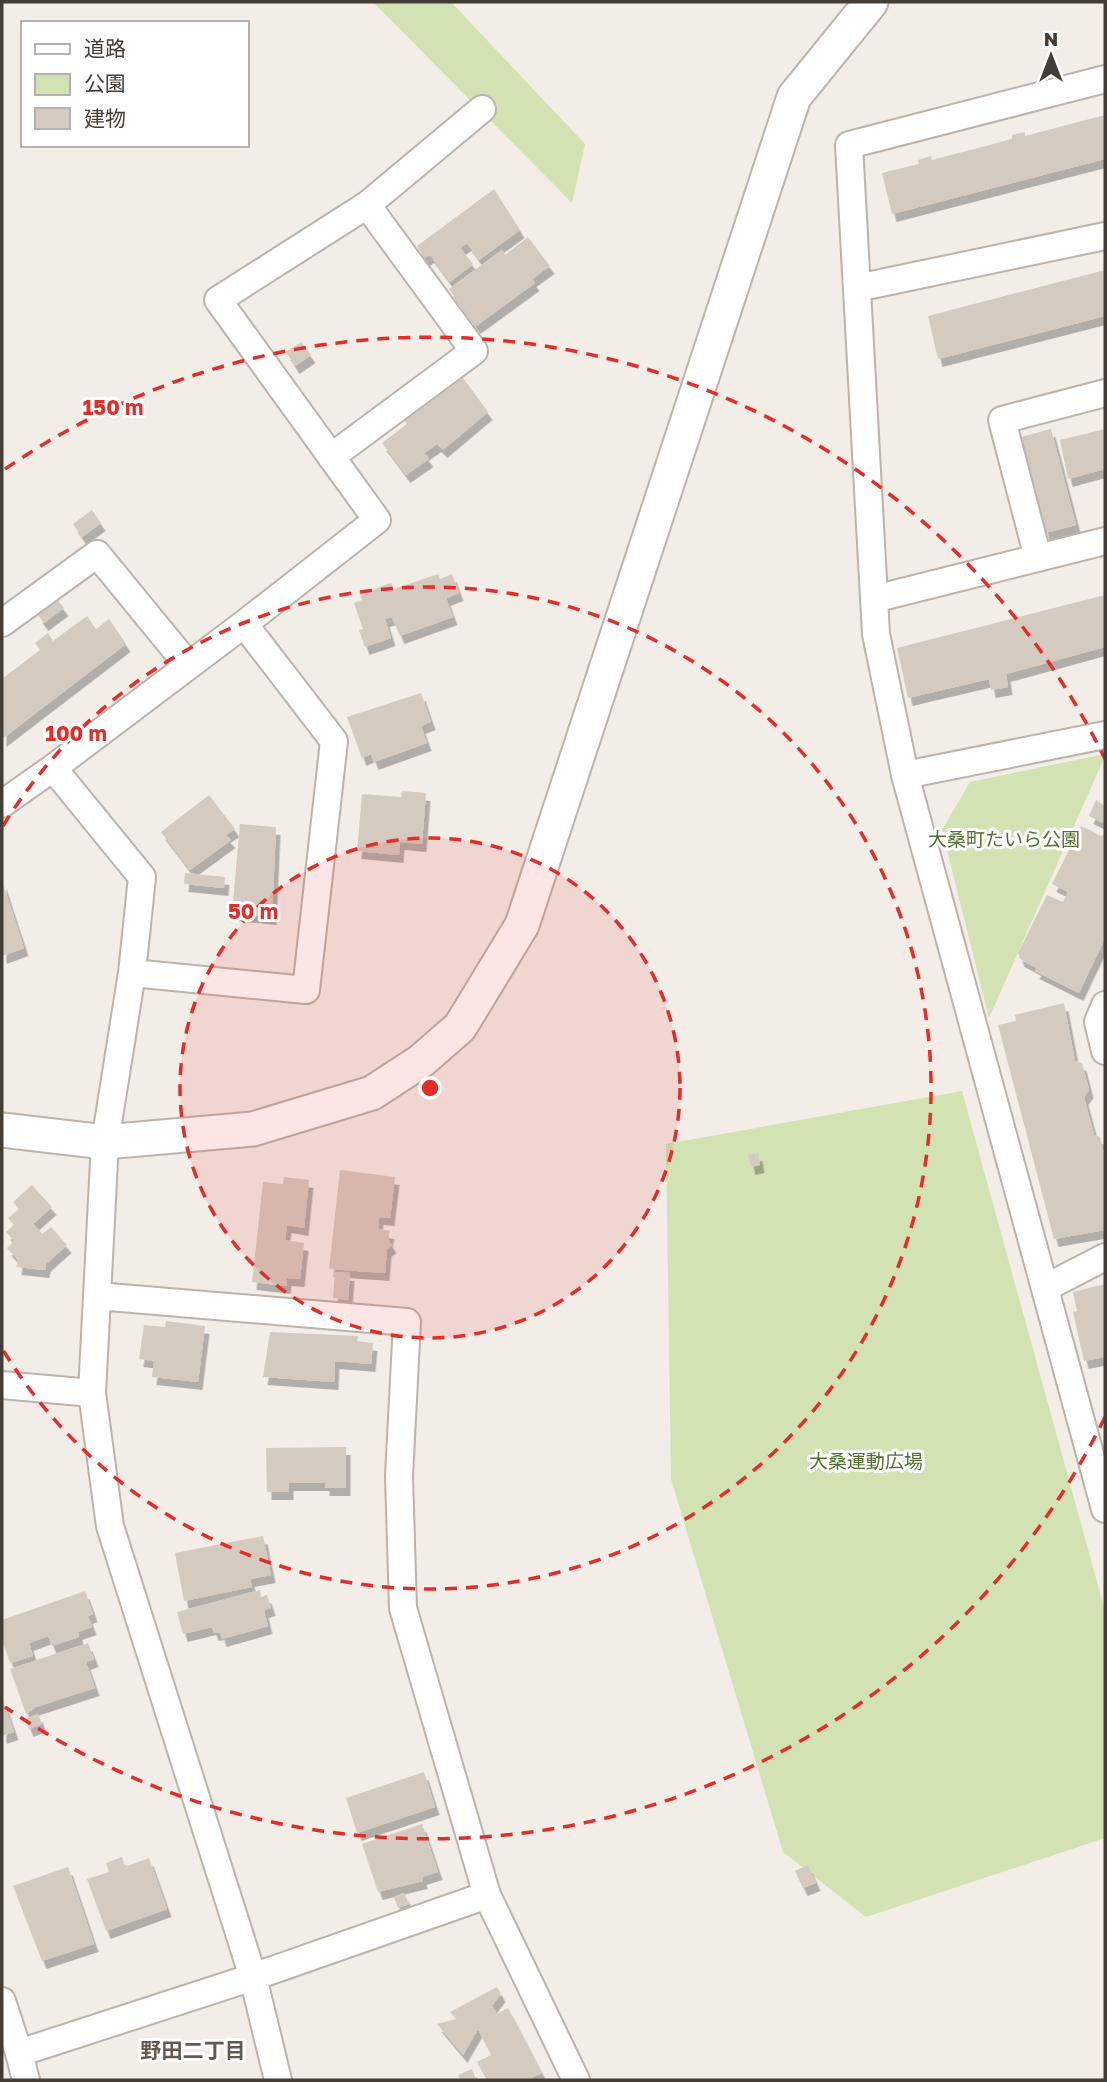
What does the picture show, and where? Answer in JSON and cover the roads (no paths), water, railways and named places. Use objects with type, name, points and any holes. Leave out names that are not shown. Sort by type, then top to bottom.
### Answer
[{"type":"street","points":[[2,1130],[104,1142],[253,1129],[372,1093],[421,1061],[460,1027],[522,925],[794,96],[871,2]]},
{"type":"street","points":[[1105,79],[849,145],[876,634],[905,775],[1105,1510]]},
{"type":"street","points":[[2,804],[244,624],[377,520],[218,300],[367,205],[482,109]]},
{"type":"street","points":[[331,457],[474,351],[367,205]]},
{"type":"street","points":[[857,288],[1105,236]]},
{"type":"street","points":[[1038,558],[1002,420],[1105,393]]},
{"type":"street","points":[[874,599],[1105,541]]},
{"type":"street","points":[[2,623],[97,554],[188,666]]},
{"type":"street","points":[[132,973],[306,990],[334,741],[244,624]]},
{"type":"street","points":[[905,775],[1105,735]]},
{"type":"street","points":[[53,768],[142,877],[132,973],[104,1142],[92,1393],[110,1525],[253,1977],[278,2080]]},
{"type":"street","points":[[1105,1005],[1098,1022],[1105,1051]]},
{"type":"street","points":[[1045,1288],[1105,1257]]},
{"type":"street","points":[[97,1296],[407,1322],[399,1476],[403,1608],[487,1895],[576,2080]]},
{"type":"street","points":[[2,1385],[92,1393]]},
{"type":"street","points":[[19,2053],[253,1977],[487,1895]]},
{"type":"street","points":[[2,2001],[26,2080]]},
{"type":"district","name":"野田二丁目","points":[[193,2051]]},
{"type":"park label","name":"大桑町たいら公園","points":[[1004,839]]},
{"type":"park label","name":"大桑運動広場","points":[[866,1461]]}]
